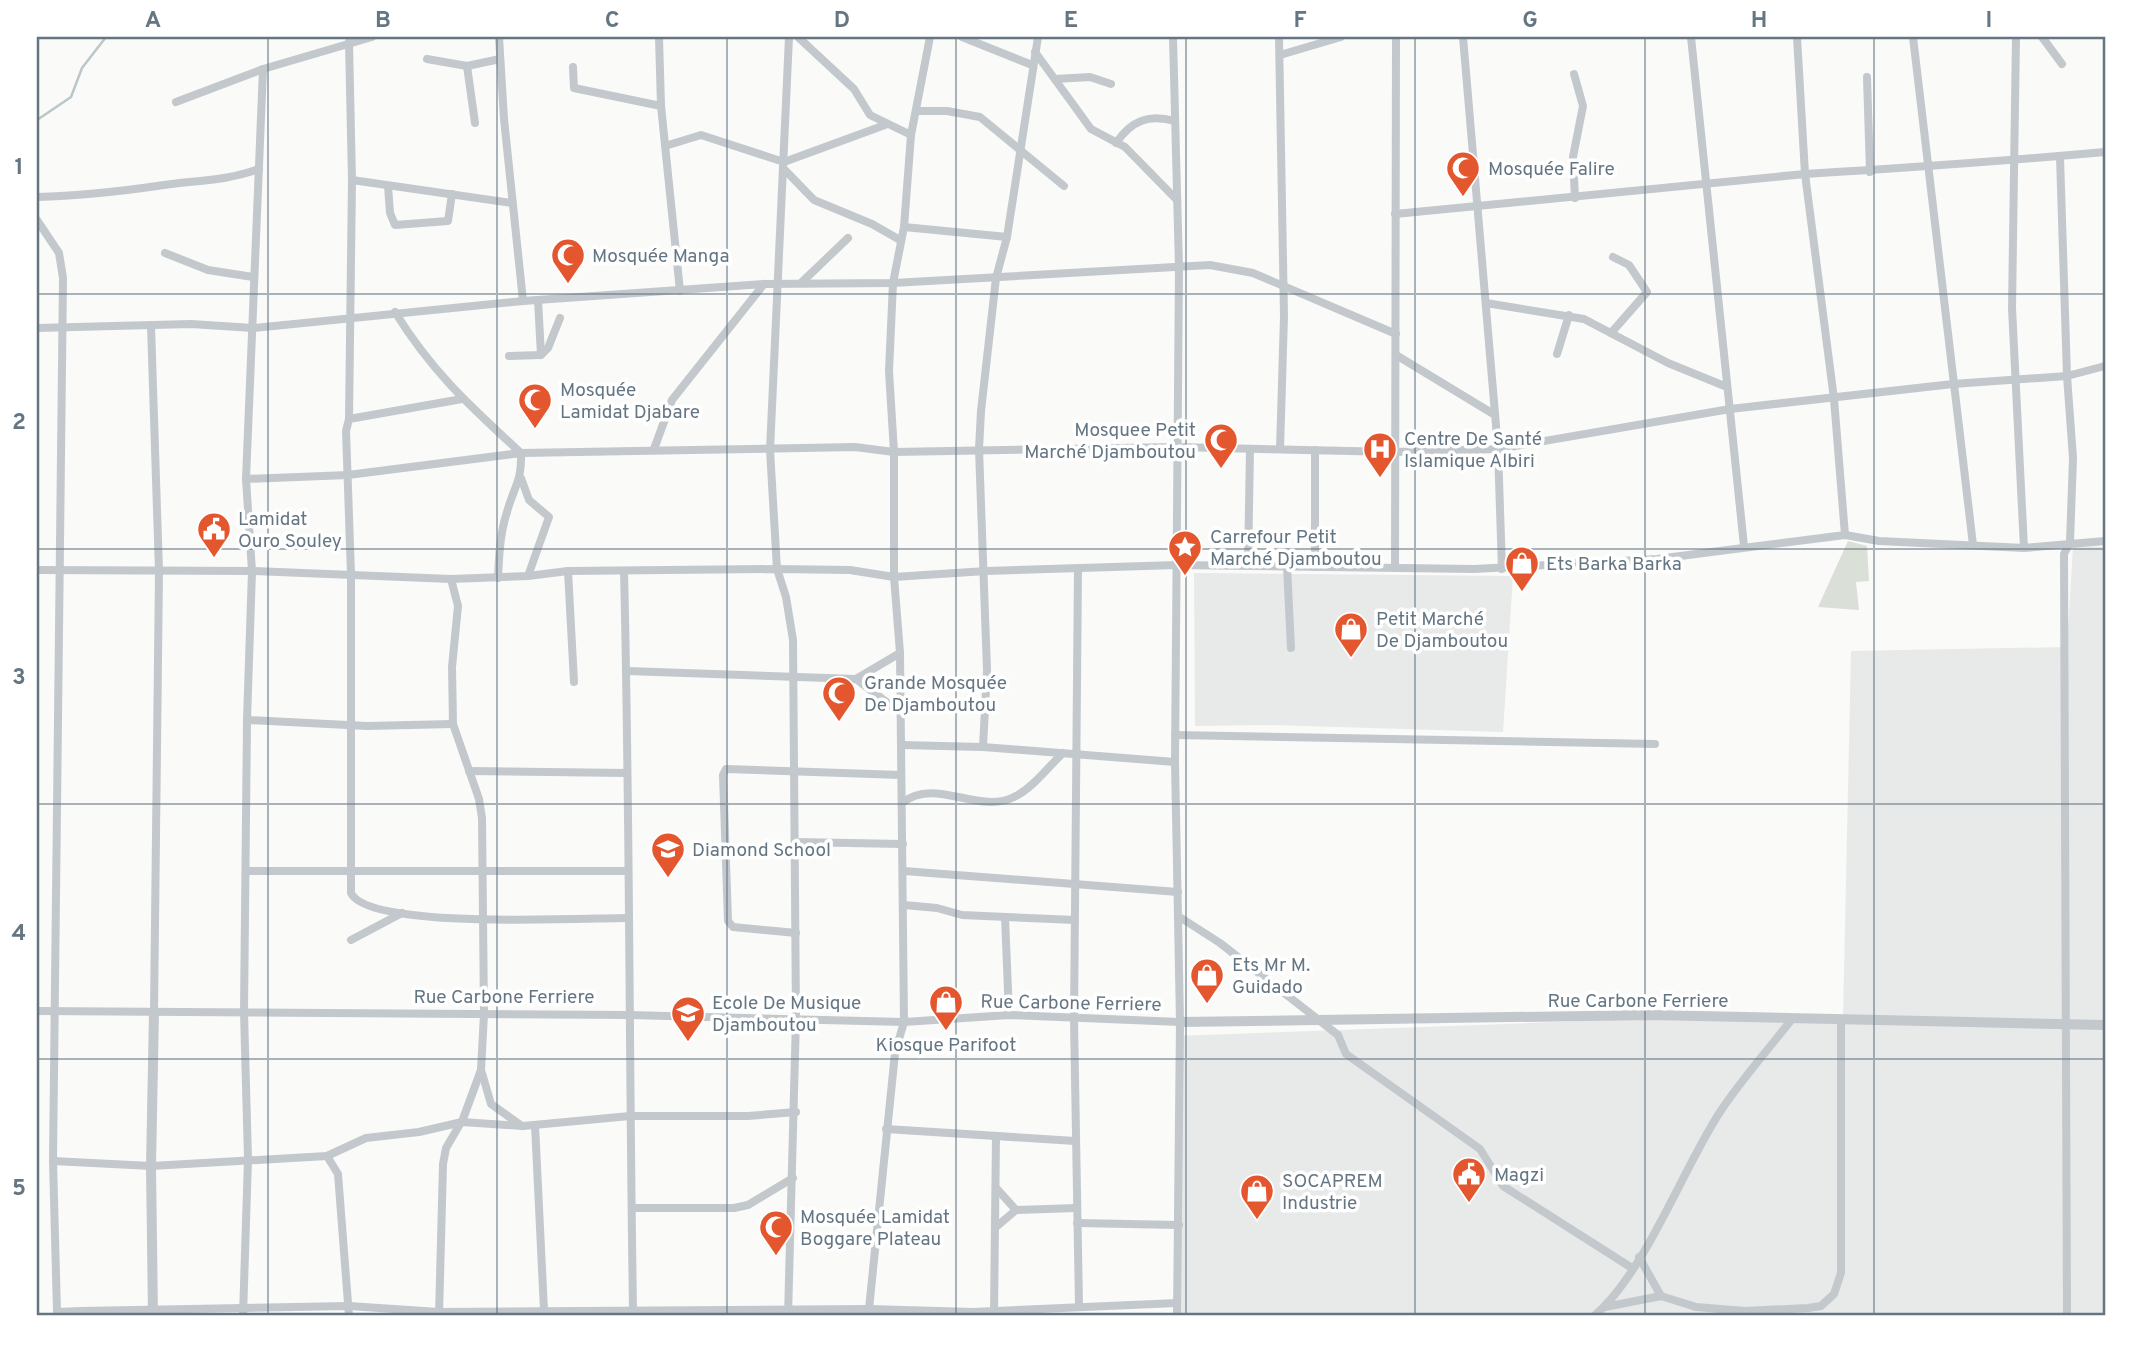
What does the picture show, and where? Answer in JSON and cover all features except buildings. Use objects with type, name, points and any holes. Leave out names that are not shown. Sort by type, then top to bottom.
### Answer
[{"type":"street","points":[[176,102],[263,69],[372,37]]},
{"type":"street","points":[[499,37],[523,301]]},
{"type":"street","points":[[659,37],[661,106],[680,291]]},
{"type":"street","points":[[788,1314],[796,1112],[793,640],[786,597],[777,569],[770,450],[789,37]]},
{"type":"street","points":[[798,37],[854,89],[870,115],[911,135]]},
{"type":"street","points":[[869,1309],[895,1053],[904,1022],[900,653],[894,577],[894,452],[889,372],[893,283],[904,227],[911,135],[930,37]]},
{"type":"street","points":[[962,37],[1032,65]]},
{"type":"street","points":[[983,747],[987,670],[986,570],[979,449],[996,278],[1007,237],[1038,37]]},
{"type":"street","points":[[1173,37],[1179,268],[1175,735],[1180,1022],[1177,1316]]},
{"type":"street","points":[[1279,37],[1281,285],[1284,316],[1280,449]]},
{"type":"street","points":[[1280,55],[1340,37]]},
{"type":"street","points":[[1395,568],[1396,37]]},
{"type":"street","points":[[1463,37],[1475,207],[1495,415],[1502,569]]},
{"type":"street","points":[[1691,37],[1744,546]]},
{"type":"street","points":[[1797,37],[1805,174],[1834,399],[1845,535]]},
{"type":"street","points":[[1913,37],[1972,545]]},
{"type":"street","points":[[2016,37],[2012,295],[2024,548]]},
{"type":"street","points":[[2042,37],[2062,64]]},
{"type":"street","points":[[349,43],[351,316],[349,419],[346,430],[351,574],[350,871],[355,900],[364,906],[440,919],[627,918]]},
{"type":"street","points":[[1035,52],[1091,129],[1125,147],[1177,200]]},
{"type":"street","points":[[427,59],[467,66],[500,59]]},
{"type":"street","points":[[467,66],[475,123]]},
{"type":"street","points":[[573,67],[573,83],[578,89],[661,106]]},
{"type":"street","points":[[243,1313],[248,1159],[244,1012],[247,720],[252,571],[246,479],[263,69]]},
{"type":"street","points":[[1574,75],[1583,106],[1573,157],[1575,198]]},
{"type":"street","points":[[1055,79],[1090,77],[1111,84]]},
{"type":"street","points":[[1867,77],[1870,172]]},
{"type":"street","points":[[916,111],[947,111],[980,117],[1064,186]]},
{"type":"street","points":[[1116,143],[1133,123],[1145,118],[1160,117],[1175,121]]},
{"type":"street","points":[[783,165],[885,124]]},
{"type":"street","points":[[665,146],[701,135],[783,165],[814,200],[872,224],[900,240]]},
{"type":"street","points":[[1395,214],[1707,186],[1805,174],[1870,172],[2105,152]]},
{"type":"street","points":[[2060,156],[2067,376],[2073,458],[2070,542],[2064,554],[2067,1316]]},
{"type":"street","points":[[37,197],[104,195],[158,185],[233,179],[259,169]]},
{"type":"street","points":[[352,180],[512,203]]},
{"type":"street","points":[[388,186],[390,212],[396,225],[448,221],[452,194]]},
{"type":"street","points":[[37,220],[60,253],[63,265],[53,1161],[58,1314],[243,1313],[349,1306],[439,1314],[633,1309],[788,1314],[869,1309],[973,1314],[1079,1306],[1177,1303]]},
{"type":"street","points":[[904,227],[1007,237]]},
{"type":"street","points":[[801,283],[848,238]]},
{"type":"street","points":[[165,253],[208,270],[253,277]]},
{"type":"street","points":[[1611,333],[1647,292],[1629,265],[1613,257]]},
{"type":"street","points":[[37,328],[191,324],[253,328],[351,316],[523,301],[764,284],[893,283],[1229,266],[1396,334]]},
{"type":"street","points":[[654,449],[672,400],[752,303],[764,284]]},
{"type":"street","points":[[538,300],[541,355]]},
{"type":"street","points":[[1486,303],[1569,315],[1611,333],[1668,363],[1727,387]]},
{"type":"street","points":[[395,313],[420,354],[462,399],[521,453],[521,478],[529,500],[549,517],[528,576]]},
{"type":"street","points":[[1557,354],[1569,315]]},
{"type":"street","points":[[509,356],[541,355],[548,348],[560,317]]},
{"type":"street","points":[[151,326],[159,571],[151,1166],[153,1314]]},
{"type":"street","points":[[1396,355],[1495,415]]},
{"type":"street","points":[[246,479],[348,475],[521,453],[654,449],[770,450],[855,447],[894,452],[1176,447],[1395,452],[1497,450],[1730,409],[1953,384],[2067,376],[2105,366]]},
{"type":"street","points":[[349,419],[462,399]]},
{"type":"street","points":[[1248,566],[1250,449]]},
{"type":"street","points":[[1314,567],[1315,450]]},
{"type":"street","points":[[498,578],[499,546],[506,514],[521,478]]},
{"type":"street","points":[[37,570],[252,571],[451,579],[528,576],[568,571],[777,569],[850,570],[894,577],[986,570],[1177,565],[1502,569],[1657,558],[1845,535],[1879,541],[2024,548],[2105,541]]},
{"type":"street","points":[[1287,567],[1291,648]]},
{"type":"street","points":[[1079,568],[1074,920],[1079,1306]]},
{"type":"street","points":[[568,571],[574,682]]},
{"type":"street","points":[[624,571],[633,1309]]},
{"type":"street","points":[[439,1314],[443,1164],[446,1148],[462,1122],[481,1070],[484,1014],[482,818],[453,724],[452,667],[458,606],[451,579]]},
{"type":"street","points":[[627,671],[793,679],[856,678],[900,653]]},
{"type":"street","points":[[856,678],[901,713]]},
{"type":"street","points":[[247,720],[453,724]]},
{"type":"street","points":[[1175,735],[1655,744]]},
{"type":"street","points":[[901,745],[983,747],[1175,762]]},
{"type":"street","points":[[902,803],[921,792],[993,801],[1011,799],[1063,753]]},
{"type":"street","points":[[796,933],[733,928],[728,920],[723,775],[726,769],[732,767],[792,772],[901,775]]},
{"type":"street","points":[[469,771],[627,773]]},
{"type":"street","points":[[795,842],[904,844]]},
{"type":"street","points":[[246,871],[627,871]]},
{"type":"street","points":[[904,871],[1178,892]]},
{"type":"street","points":[[904,905],[937,908],[962,915],[1074,920]]},
{"type":"street","points":[[351,940],[402,913]]},
{"type":"street","points":[[1178,916],[1220,943],[1338,1035],[1346,1054],[1480,1149],[1503,1186],[1632,1268]]},
{"type":"street","points":[[1005,917],[1009,1015]]},
{"type":"street","name":"Rue Carbone Ferriere","points":[[37,1011],[629,1015],[904,1022],[1009,1015],[1074,1020],[1318,1022],[1652,1015],[2105,1025]]},
{"type":"street","points":[[1594,1316],[1605,1307],[1632,1268],[1720,1112],[1792,1019]]},
{"type":"street","points":[[1605,1307],[1661,1296],[1696,1307],[1745,1311],[1821,1306],[1834,1294],[1841,1273],[1841,1021]]},
{"type":"street","points":[[481,1070],[491,1104],[523,1126]]},
{"type":"street","points":[[53,1161],[151,1166],[327,1156],[366,1138],[419,1132],[462,1122],[523,1126],[630,1116],[748,1116],[796,1112]]},
{"type":"street","points":[[535,1125],[544,1310]]},
{"type":"street","points":[[886,1129],[1075,1141]]},
{"type":"street","points":[[994,1313],[996,1136]]},
{"type":"street","points":[[327,1156],[338,1174],[349,1316]]},
{"type":"street","points":[[632,1208],[734,1208],[748,1205],[793,1178]]},
{"type":"street","points":[[997,1189],[1016,1210]]},
{"type":"street","points":[[996,1227],[1016,1210],[1077,1208]]},
{"type":"street","points":[[1077,1223],[1179,1225]]},
{"type":"street","points":[[1639,1256],[1661,1296]]},
{"type":"shaded area","points":[[1848,541],[1867,546],[1869,581],[1856,582],[1859,610],[1818,607]]},
{"type":"shaded area","points":[[2073,546],[2105,547],[2105,1316],[1178,1316],[1176,1036],[1720,1016],[1843,1018],[1851,651],[2067,647]]},
{"type":"shaded area","name":"Petit Marché De Djamboutou","points":[[1194,573],[1513,576],[1503,732],[1266,725],[1195,726]]},
{"type":"waterway","points":[[37,120],[71,97],[82,68],[106,37]]},
{"type":"place","name":"Mosquée Falire","points":[[1463,198]]},
{"type":"place","name":"Mosquée Manga","points":[[568,285]]},
{"type":"place","name":"Mosquée Lamidat Djabare","points":[[535,430]]},
{"type":"place","name":"Mosquee Petit Marché Djamboutou","points":[[1221,470]]},
{"type":"place","name":"Centre De Santé Islamique Albiri","points":[[1380,479]]},
{"type":"place","name":"Lamidat Ouro Souley","points":[[214,559]]},
{"type":"place","name":"Carrefour Petit Marché Djamboutou","points":[[1185,577]]},
{"type":"place","name":"Ets Barka Barka","points":[[1522,593]]},
{"type":"place","name":"Petit Marché De Djamboutou","points":[[1351,659]]},
{"type":"place","name":"Grande Mosquée De Djamboutou","points":[[839,723]]},
{"type":"place","name":"Diamond School","points":[[668,879]]},
{"type":"place","name":"Ets Mr M. Guidado","points":[[1207,1005]]},
{"type":"place","name":"Kiosque Parifoot","points":[[946,1032]]},
{"type":"place","name":"Ecole De Musique Djamboutou","points":[[688,1043]]},
{"type":"place","name":"Magzi","points":[[1469,1204]]},
{"type":"place","name":"SOCAPREM Industrie","points":[[1257,1221]]},
{"type":"place","name":"Mosquée Lamidat Boggare Plateau","points":[[776,1257]]}]
